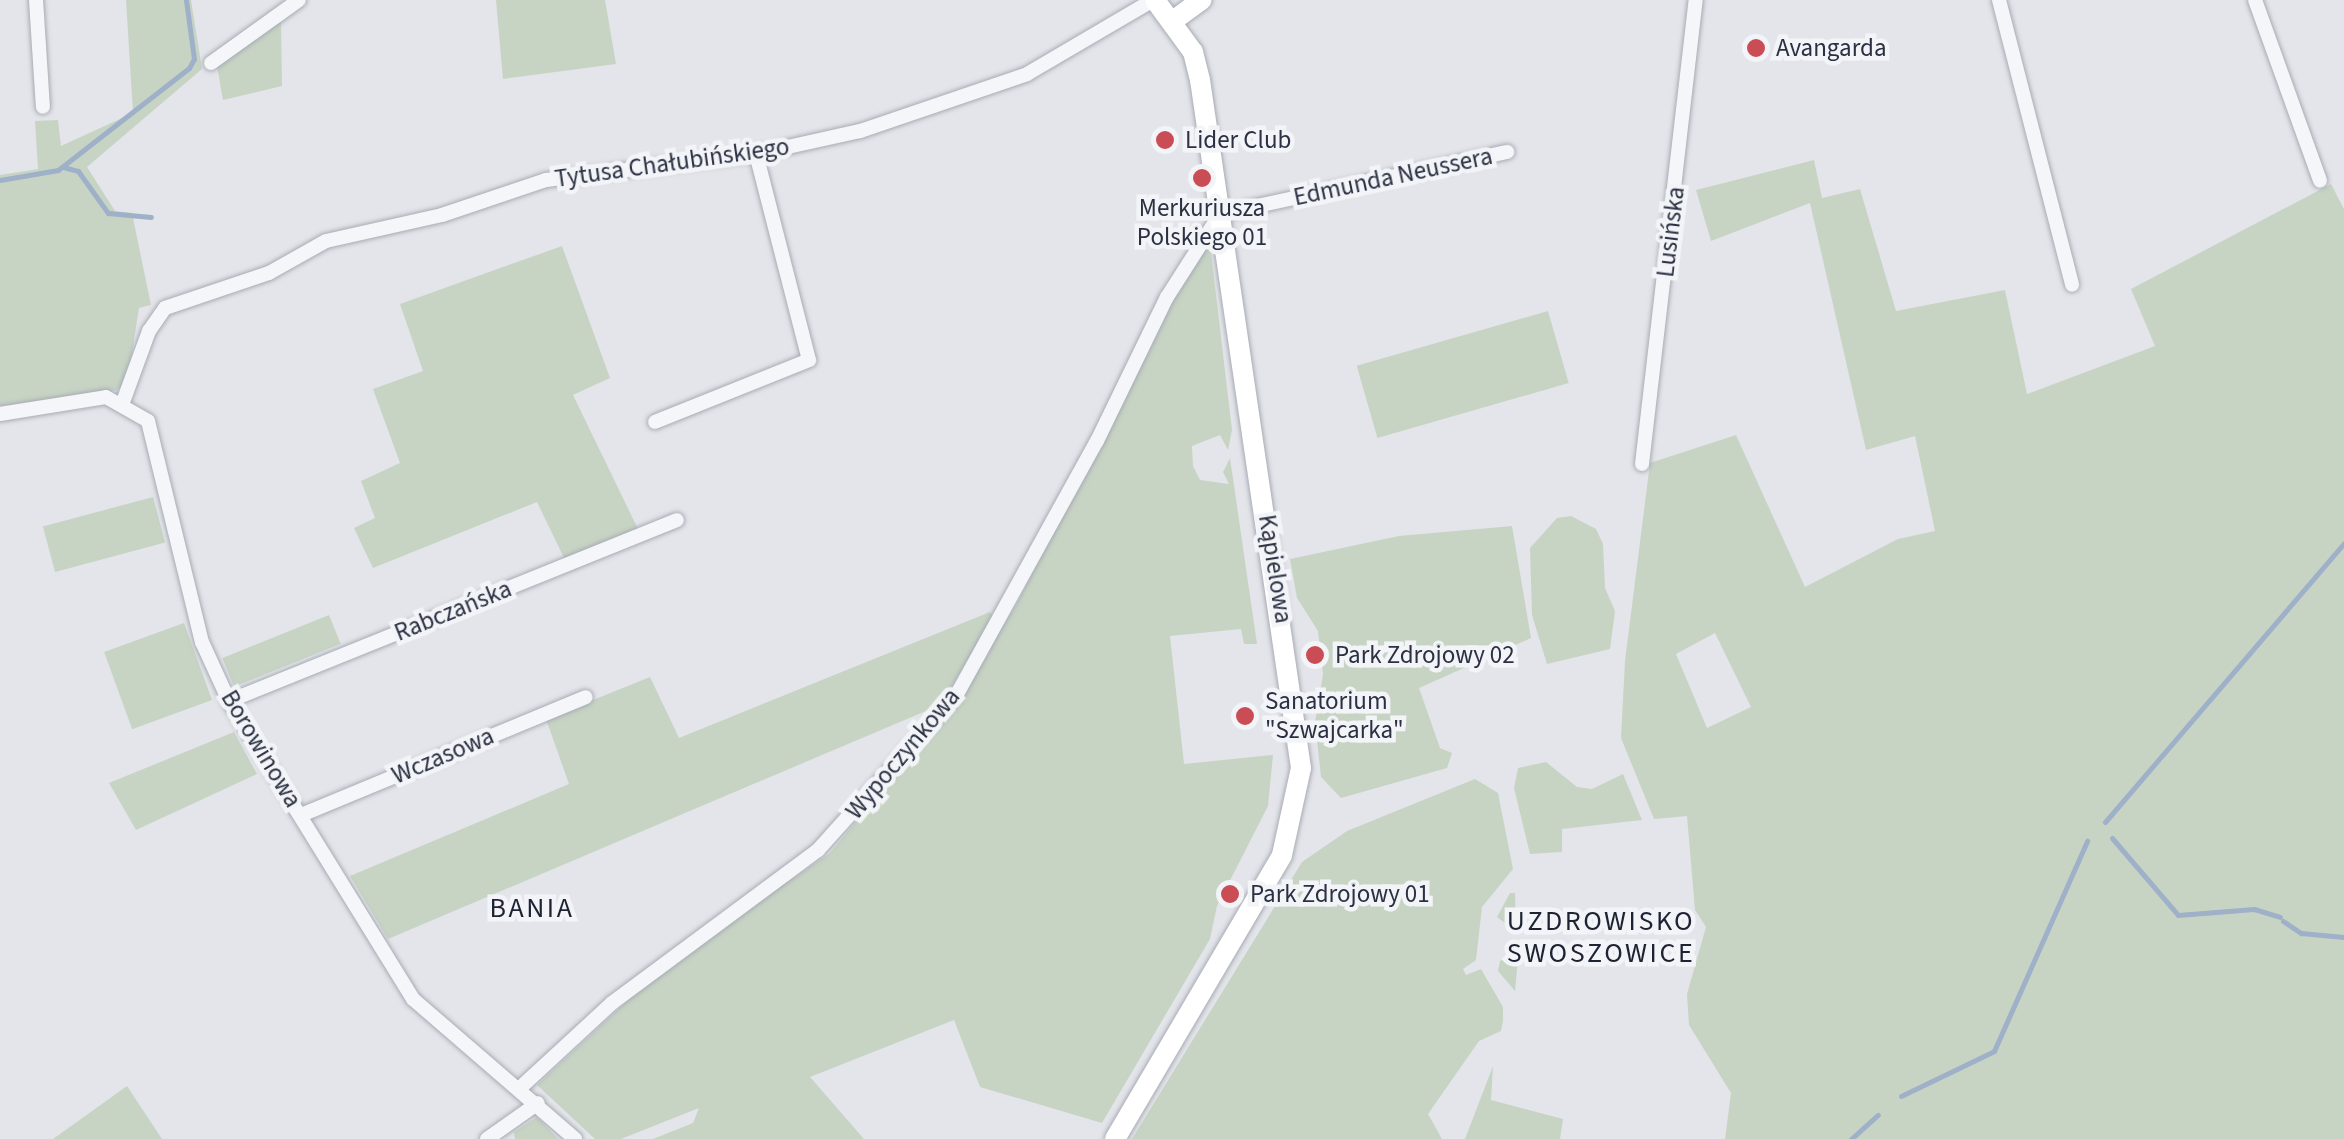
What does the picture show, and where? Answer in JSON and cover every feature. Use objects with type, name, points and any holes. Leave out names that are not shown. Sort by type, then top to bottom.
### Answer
[{"type":"street","points":[[36,0],[43,107]]},
{"type":"street","points":[[211,63],[299,0]]},
{"type":"street","name":"Kąpielowa","points":[[1115,1139],[1277,865],[1300,783],[1297,717],[1195,59],[1174,20],[1154,0]]},
{"type":"street","name":"Tytusa Chałubińskiego","points":[[124,402],[149,331],[165,308],[269,274],[326,242],[442,215],[546,180],[756,154],[889,122],[1027,74],[1154,0]]},
{"type":"street","points":[[1174,20],[1202,0]]},
{"type":"street","name":"Lusińska","points":[[1642,464],[1696,0]]},
{"type":"street","points":[[2000,0],[2072,285]]},
{"type":"street","points":[[2256,0],[2320,181]]},
{"type":"street","name":"Edmunda Neussera","points":[[1220,214],[1507,152]]},
{"type":"street","points":[[656,422],[809,360],[756,154]]},
{"type":"street","name":"Wypoczynkowa","points":[[521,1087],[612,1002],[818,850],[956,696],[1097,442],[1167,296],[1220,214]]},
{"type":"street","points":[[0,414],[90,398],[124,402]]},
{"type":"street","name":"Borowinowa","points":[[124,402],[155,434],[202,642],[229,700],[414,999],[521,1087],[575,1139]]},
{"type":"street","name":"Rabczańska","points":[[229,700],[677,520]]},
{"type":"street","name":"Wczasowa","points":[[300,815],[586,697]]},
{"type":"street","points":[[487,1139],[538,1103]]},
{"type":"green space","points":[[126,0],[191,0],[202,69],[87,167],[115,211],[132,213],[151,305],[139,308],[128,379],[117,390],[0,406],[0,175],[38,169],[35,121],[58,120],[61,146],[133,113]]},
{"type":"green space","points":[[496,0],[605,0],[616,64],[503,79]]},
{"type":"green space","points":[[281,20],[282,86],[223,100],[217,66]]},
{"type":"green space","points":[[1814,160],[1822,198],[1860,189],[1896,311],[2005,290],[2027,394],[2155,346],[2131,289],[2331,184],[2344,209],[2344,1139],[1725,1139],[1731,1093],[1689,1025],[1687,994],[1706,927],[1695,910],[1687,816],[1654,819],[1621,738],[1625,661],[1650,463],[1736,435],[1805,587],[1898,539],[1935,531],[1915,436],[1866,450],[1810,203],[1711,241],[1696,190]],"holes":[[[1715,633],[1751,707],[1707,728],[1676,654]]]},
{"type":"green space","points":[[1210,244],[1232,430],[1228,450],[1220,435],[1192,446],[1193,466],[1200,480],[1229,484],[1223,472],[1230,458],[1257,644],[1244,644],[1241,629],[1170,636],[1184,764],[1273,755],[1268,806],[1217,906],[1210,939],[1102,1123],[980,1087],[954,1020],[810,1077],[864,1139],[653,1139],[693,1123],[699,1108],[621,1139],[595,1139],[537,1085],[669,962],[829,854],[960,697],[1016,605],[1175,293]]},
{"type":"green space","points":[[562,246],[610,378],[573,395],[638,529],[565,560],[537,502],[373,568],[354,528],[375,518],[361,481],[400,463],[373,389],[423,371],[400,304]]},
{"type":"green space","points":[[1548,311],[1569,383],[1377,438],[1357,366]]},
{"type":"green space","points":[[153,497],[165,542],[55,572],[43,527]]},
{"type":"green space","points":[[1571,516],[1596,529],[1603,544],[1605,588],[1615,611],[1610,649],[1547,664],[1532,615],[1530,548],[1557,518]]},
{"type":"green space","points":[[1512,526],[1531,638],[1419,688],[1440,748],[1452,753],[1447,768],[1341,798],[1321,777],[1315,722],[1323,674],[1318,631],[1297,598],[1290,559],[1399,536]]},
{"type":"green space","points":[[990,612],[994,618],[940,705],[388,939],[350,876],[569,784],[546,719],[650,677],[679,738]]},
{"type":"green space","points":[[329,615],[341,644],[234,687],[222,658]]},
{"type":"green space","points":[[184,623],[212,700],[132,729],[104,652]]},
{"type":"green space","points":[[234,732],[257,774],[136,830],[109,783]]},
{"type":"green space","points":[[1546,762],[1577,787],[1592,789],[1623,774],[1642,820],[1562,829],[1562,852],[1530,854],[1514,788],[1518,768]]},
{"type":"green space","points":[[1475,779],[1498,793],[1513,869],[1482,907],[1476,960],[1463,969],[1466,975],[1481,969],[1503,1007],[1503,1021],[1501,1031],[1479,1041],[1428,1114],[1442,1139],[1132,1139],[1302,862],[1347,831]]},
{"type":"green space","points":[[1510,893],[1515,893],[1516,931],[1497,917]]},
{"type":"green space","points":[[1511,956],[1518,958],[1515,991],[1498,971],[1500,961]]},
{"type":"green space","points":[[1493,1066],[1491,1100],[1563,1119],[1560,1139],[1465,1139]]},
{"type":"green space","points":[[127,1086],[162,1139],[53,1139]]},
{"type":"green space","points":[[537,1117],[558,1139],[515,1139],[514,1132]]},
{"type":"waterway","points":[[0,180],[58,170],[189,68],[194,59],[186,0]]},
{"type":"waterway","points":[[63,167],[78,171],[108,213],[151,217]]},
{"type":"waterway","points":[[2105,822],[2344,543]]},
{"type":"waterway","points":[[2112,838],[2178,915],[2254,909],[2280,917]]},
{"type":"waterway","points":[[1901,1096],[1994,1051],[2087,841]]},
{"type":"waterway","points":[[2283,921],[2301,933],[2344,937]]},
{"type":"waterway","points":[[1851,1139],[1878,1115]]},
{"type":"place","name":"Avangarda","points":[[1756,48]]},
{"type":"place","name":"Lider Club","points":[[1165,140]]},
{"type":"place","name":"Merkuriusza Polskiego 01","points":[[1202,178]]},
{"type":"place","name":"Park Zdrojowy 02","points":[[1315,655]]},
{"type":"place","name":"Sanatorium \"Szwajcarka\"","points":[[1245,716]]},
{"type":"place","name":"Park Zdrojowy 01","points":[[1230,894]]},
{"type":"district","name":"BANIA","points":[[532,908]]},
{"type":"district","name":"UZDROWISKO SWOSZOWICE","points":[[1601,937]]}]
